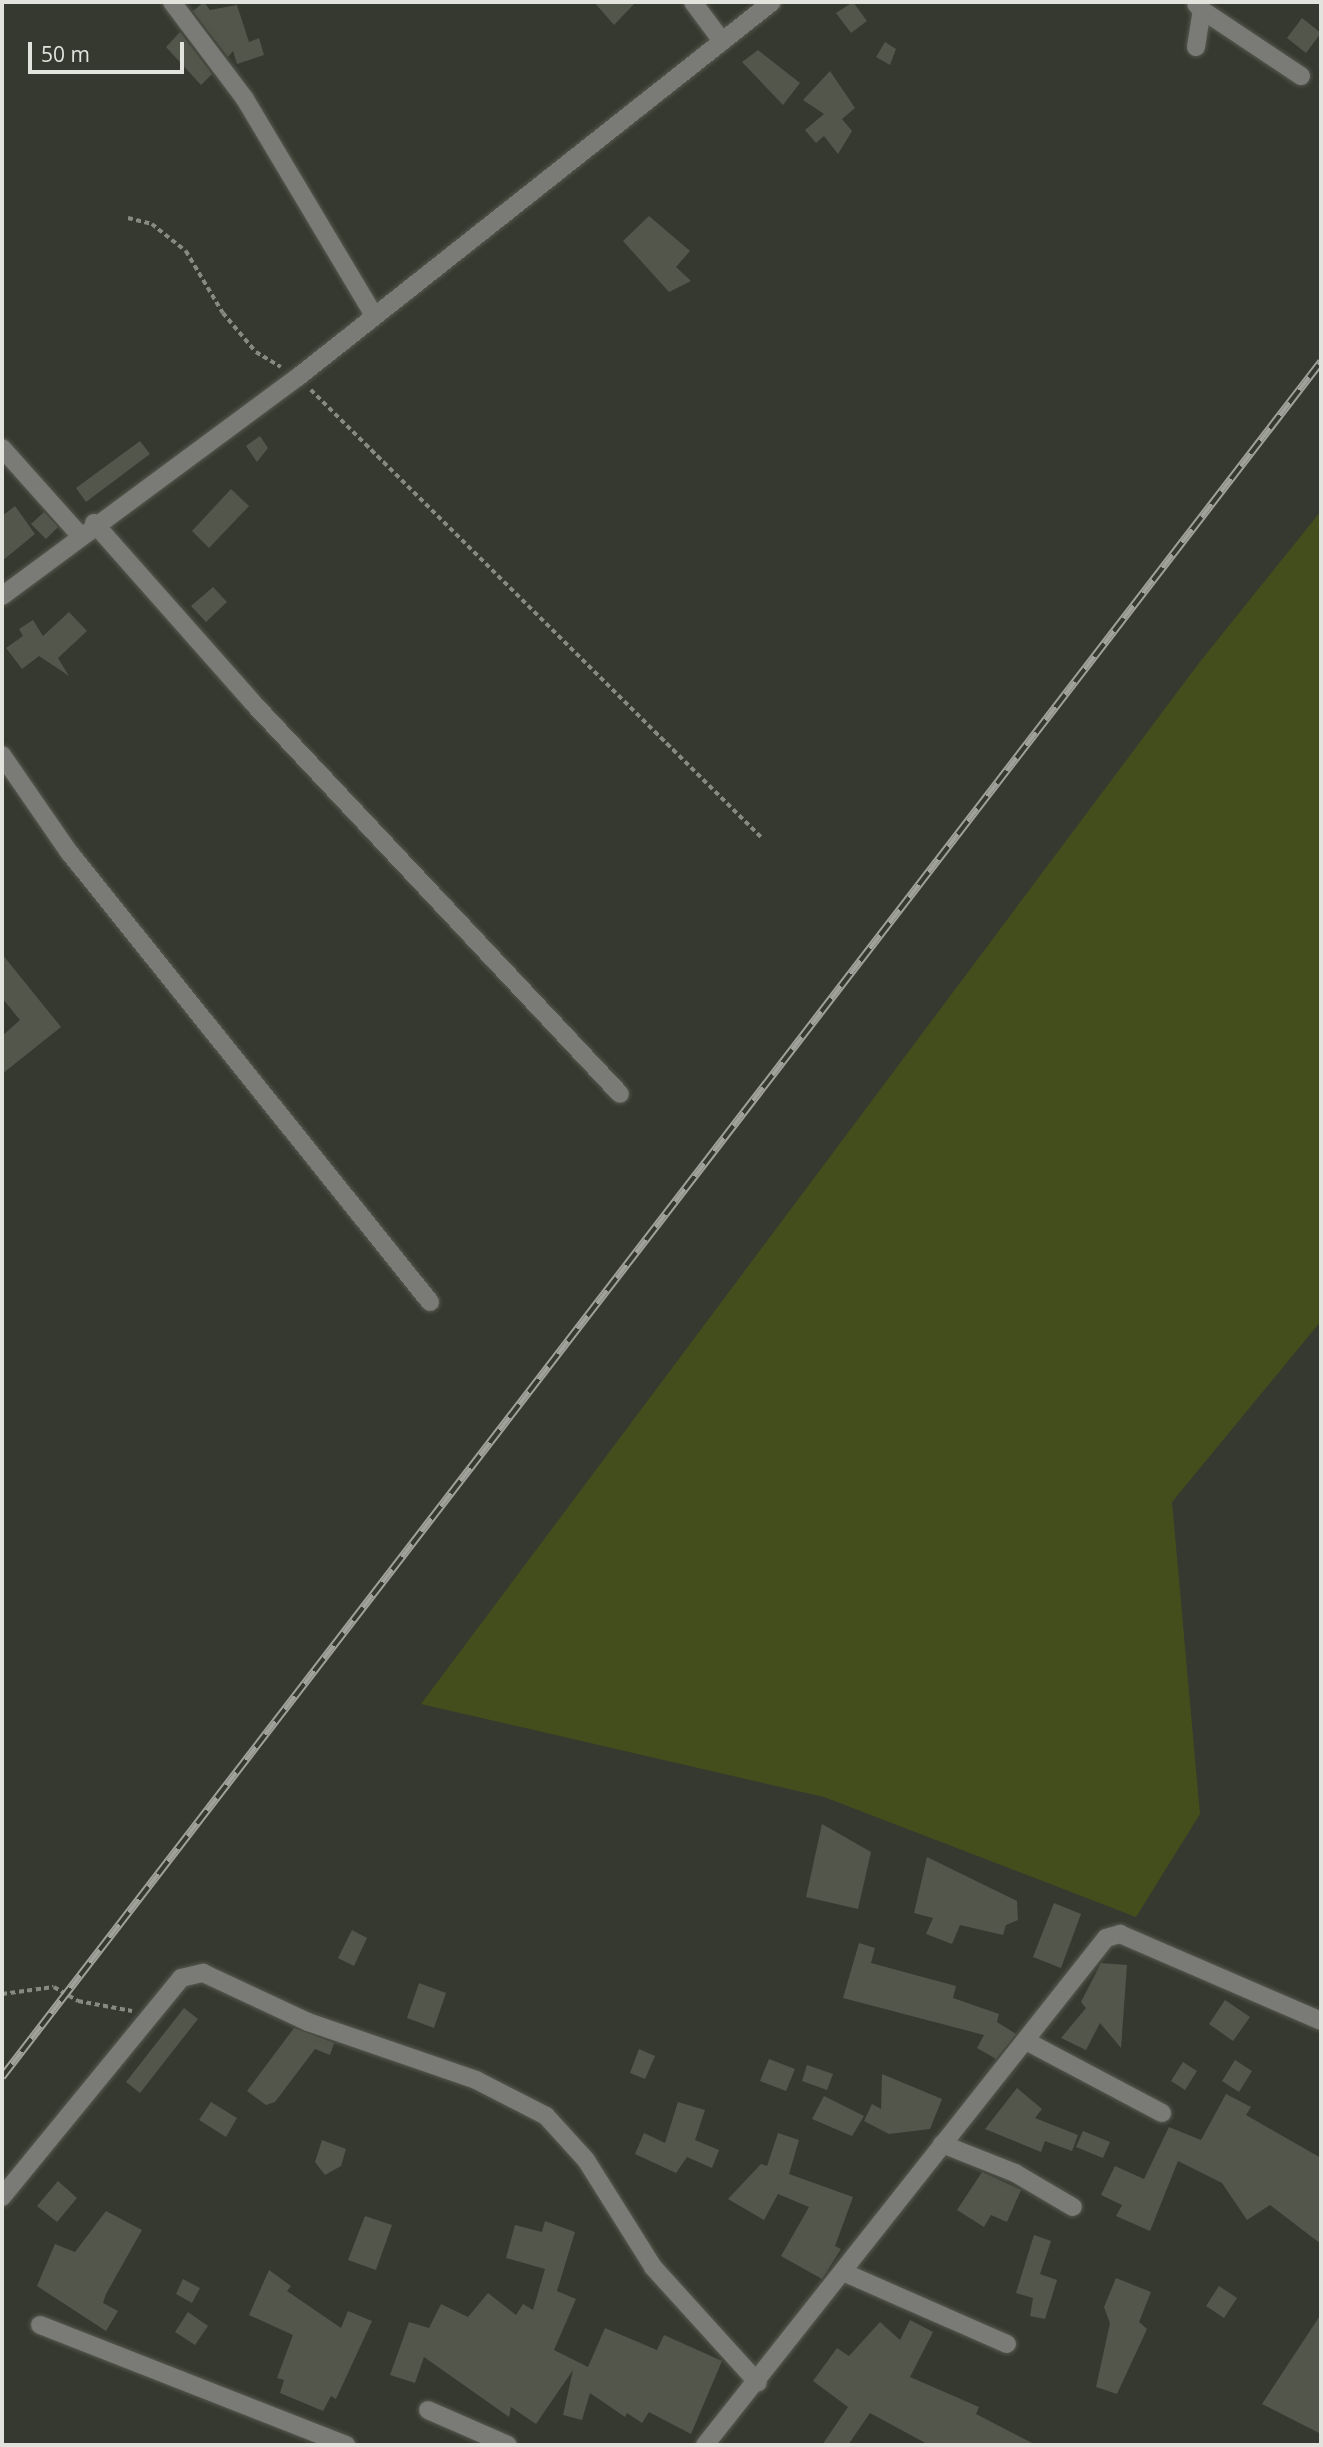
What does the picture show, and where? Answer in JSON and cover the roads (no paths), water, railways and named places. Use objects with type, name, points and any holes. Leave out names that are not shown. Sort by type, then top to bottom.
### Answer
[{"type":"street","points":[[172,2],[245,99],[374,315]]},
{"type":"street","points":[[693,2],[722,41]]},
{"type":"street","points":[[2,596],[79,534],[298,377],[772,2]]},
{"type":"street","points":[[1196,47],[1198,6]]},
{"type":"street","points":[[1198,6],[1301,76]]},
{"type":"street","points":[[2,448],[79,534]]},
{"type":"street","points":[[94,523],[620,1094]]},
{"type":"street","points":[[2,755],[69,852],[430,1302]]},
{"type":"street","points":[[705,2445],[758,2383],[942,2144],[1112,1935],[1321,2021]]},
{"type":"street","points":[[2,2197],[180,1978],[203,1973],[308,2022],[516,2098],[546,2116],[586,2161],[653,2267],[758,2383]]},
{"type":"street","points":[[1026,2041],[1162,2113]]},
{"type":"street","points":[[942,2144],[1015,2173],[1073,2207]]},
{"type":"street","points":[[843,2272],[1007,2344]]},
{"type":"street","points":[[40,2325],[346,2445]]},
{"type":"street","points":[[428,2410],[508,2445]]},
{"type":"railway","points":[[2,2077],[1321,362]]}]
